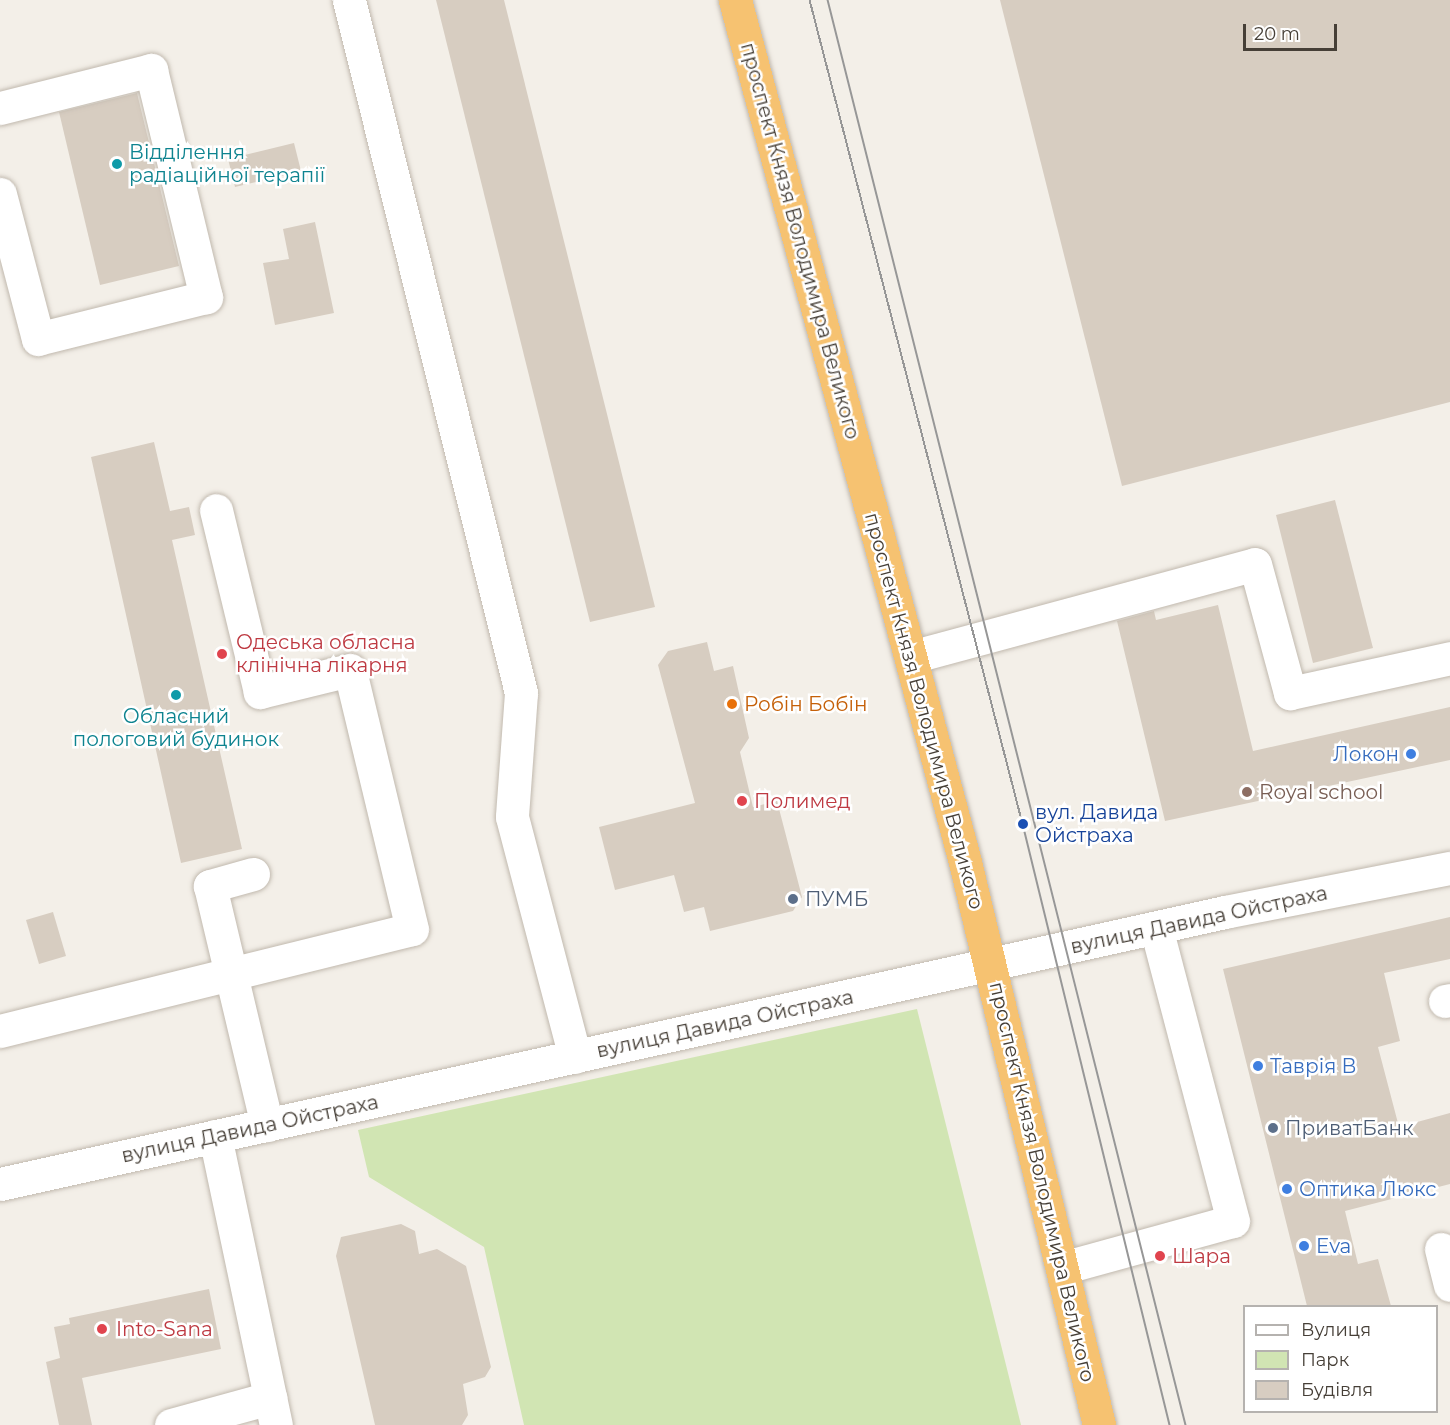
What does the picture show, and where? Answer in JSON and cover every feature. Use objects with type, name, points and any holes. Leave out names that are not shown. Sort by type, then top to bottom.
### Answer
[{"type":"highway","name":"проспект Князя Володимира Великого","points":[[735,0],[991,965],[1100,1425]]},
{"type":"street","points":[[349,0],[521,693],[512,818],[575,1057]]},
{"type":"street","points":[[0,108],[151,70],[207,297],[38,339],[0,194]]},
{"type":"street","points":[[0,1030],[412,929],[350,670],[260,692],[216,510]]},
{"type":"street","points":[[911,657],[1255,564],[1290,693],[1450,658]]},
{"type":"street","name":"вулиця Давида Ойстраха","points":[[0,1184],[1156,928],[1450,868]]},
{"type":"street","points":[[253,874],[210,886],[267,1125]]},
{"type":"street","points":[[1062,1268],[1233,1221],[1156,928]]},
{"type":"street","points":[[171,1425],[273,1411],[215,1136]]},
{"type":"street","points":[[1441,1249],[1450,1285]]},
{"type":"green space","points":[[917,1009],[1021,1425],[524,1425],[484,1247],[369,1177],[358,1130]]},
{"type":"building","points":[[436,0],[504,0],[655,607],[590,622]]},
{"type":"building","points":[[1000,0],[1450,0],[1450,402],[1122,486]]},
{"type":"building","name":"Відділення радіаційної терапії","points":[[137,93],[179,266],[100,285],[59,112]]},
{"type":"building","points":[[294,143],[301,171],[235,187],[228,159]]},
{"type":"building","points":[[315,222],[334,313],[275,325],[263,263],[289,259],[283,229]]},
{"type":"building","name":"Обласний пологовий будинок","points":[[154,442],[170,511],[189,507],[195,535],[172,540],[242,849],[181,863],[91,457]]},
{"type":"building","points":[[1335,500],[1373,648],[1313,663],[1276,515]]},
{"type":"building","points":[[1218,605],[1253,751],[1450,707],[1450,760],[1165,821],[1117,621],[1154,611],[1156,620]]},
{"type":"building","points":[[707,642],[714,671],[733,666],[749,738],[740,752],[753,807],[777,801],[802,897],[793,911],[710,931],[704,907],[684,912],[674,875],[615,890],[599,827],[695,803],[658,665],[668,651]]},
{"type":"building","points":[[53,912],[66,956],[39,964],[26,920]]},
{"type":"building","points":[[1450,917],[1450,959],[1384,973],[1400,1041],[1378,1047],[1399,1127],[1450,1113],[1450,1184],[1345,1211],[1358,1264],[1378,1259],[1391,1305],[1307,1305],[1223,969]]},
{"type":"building","points":[[401,1224],[415,1231],[419,1254],[437,1249],[466,1266],[491,1367],[485,1377],[463,1384],[468,1415],[462,1425],[375,1425],[336,1256],[341,1237]]},
{"type":"building","points":[[209,1289],[221,1349],[82,1378],[92,1425],[59,1425],[46,1362],[60,1358],[54,1327],[70,1324],[69,1318]]},
{"type":"tram line","points":[[810,0],[1023,824],[1170,1425]]},
{"type":"tram line","points":[[828,0],[1186,1425]]},
{"type":"place","name":"Відділення радіаційної терапії","points":[[117,164]]},
{"type":"place","name":"Одеська обласна клінічна лікарня","points":[[222,654]]},
{"type":"place","name":"Обласний пологовий будинок","points":[[176,695]]},
{"type":"place","name":"Робін Бобін","points":[[732,704]]},
{"type":"place","name":"Локон","points":[[1411,754]]},
{"type":"place","name":"Royal school","points":[[1247,792]]},
{"type":"place","name":"Полимед","points":[[742,801]]},
{"type":"place","name":"вул. Давида Ойстраха","points":[[1023,824]]},
{"type":"place","name":"ПУМБ","points":[[793,899]]},
{"type":"place","name":"Таврія В","points":[[1258,1066]]},
{"type":"place","name":"ПриватБанк","points":[[1273,1128]]},
{"type":"place","name":"Оптика Люкс","points":[[1287,1189]]},
{"type":"place","name":"Eva","points":[[1304,1246]]},
{"type":"place","name":"Шара","points":[[1160,1256]]},
{"type":"place","name":"Into-Sana","points":[[102,1329]]}]
